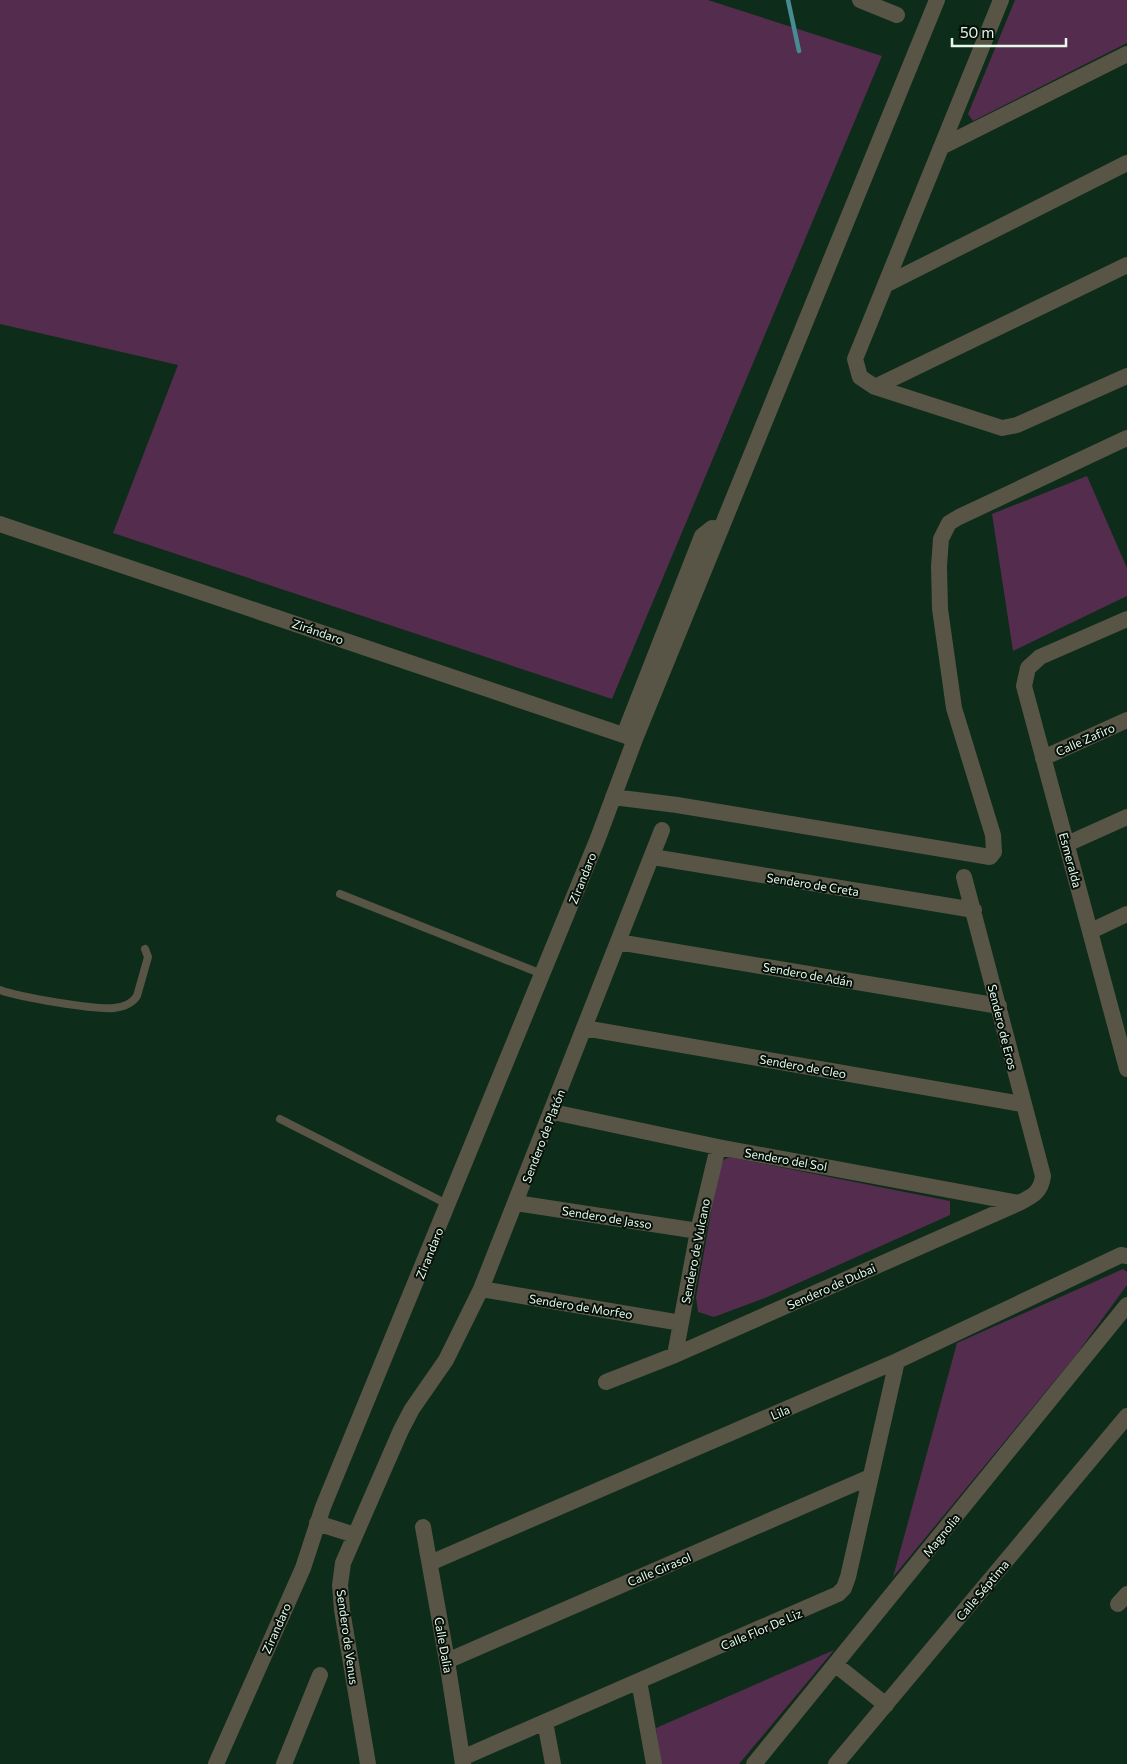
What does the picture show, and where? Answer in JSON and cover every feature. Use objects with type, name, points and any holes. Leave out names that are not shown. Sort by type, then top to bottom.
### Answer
[{"type":"street","name":"Zirandaro","points":[[216,1764],[303,1568],[317,1523],[613,797],[629,737],[702,536],[712,528],[721,529],[938,0]]},
{"type":"street","points":[[1001,0],[854,359],[860,377],[875,387],[1002,428],[1017,425],[1127,376]]},
{"type":"street","points":[[863,1],[897,15]]},
{"type":"street","points":[[941,147],[1127,54]]},
{"type":"street","points":[[885,285],[1127,163]]},
{"type":"street","points":[[875,387],[1127,265]]},
{"type":"street","points":[[613,797],[677,805],[990,856],[994,852],[993,835],[954,708],[940,609],[939,566],[941,539],[945,528],[959,517],[1127,438]]},
{"type":"street","name":"Zirándaro","points":[[0,524],[629,737]]},
{"type":"street","name":"Esmeralda","points":[[1127,619],[1040,657],[1028,668],[1024,686],[1127,1069]]},
{"type":"street","name":"Calle Zafiro","points":[[1044,758],[1127,720]]},
{"type":"street","points":[[1067,844],[1127,817]]},
{"type":"street","name":"Sendero de Platón","points":[[401,1430],[412,1409],[446,1360],[481,1290],[553,1112],[662,830]]},
{"type":"street","name":"Sendero de Creta","points":[[653,857],[974,910]]},
{"type":"street","name":"Sendero de Eros","points":[[964,878],[974,910],[1022,1104],[1043,1176]]},
{"type":"street","points":[[1091,931],[1127,914]]},
{"type":"street","name":"Sendero de Adán","points":[[618,942],[998,1006]]},
{"type":"street","name":"Sendero de Cleo","points":[[584,1028],[1022,1104]]},
{"type":"street","name":"Sendero del Sol","points":[[553,1112],[718,1147],[1020,1202]]},
{"type":"street","name":"Sendero de Vulcano","points":[[675,1355],[698,1231],[718,1147]]},
{"type":"street","name":"Sendero de Dubai","points":[[606,1382],[675,1355],[1020,1202],[1038,1192],[1042,1186],[1043,1176]]},
{"type":"street","name":"Sendero de Jasso","points":[[516,1203],[698,1231]]},
{"type":"street","name":"Lila","points":[[430,1563],[897,1361],[1107,1261],[1121,1255],[1127,1256]]},
{"type":"street","name":"Sendero de Morfeo","points":[[481,1290],[682,1323]]},
{"type":"street","name":"Magnolia","points":[[754,1764],[1127,1305]]},
{"type":"street","name":"Calle Flor De Liz","points":[[462,1761],[545,1722],[838,1594],[844,1588],[848,1577],[897,1361]]},
{"type":"street","name":"Calle Séptima","points":[[836,1764],[1127,1416]]},
{"type":"street","name":"Sendero de Venus","points":[[368,1764],[340,1585],[343,1563],[401,1430]]},
{"type":"street","name":"Calle Girasol","points":[[447,1660],[870,1477]]},
{"type":"street","points":[[317,1523],[355,1535]]},
{"type":"street","name":"Calle Dalia","points":[[423,1527],[447,1660],[462,1761]]},
{"type":"street","points":[[836,1665],[886,1705]]},
{"type":"street","points":[[284,1764],[320,1675]]},
{"type":"street","points":[[639,1681],[654,1764]]},
{"type":"street","points":[[545,1722],[553,1764]]},
{"type":"lane","points":[[340,894],[542,974]]},
{"type":"lane","points":[[0,990],[104,1009],[123,1006],[134,1001],[137,996],[148,957],[145,949]]},
{"type":"lane","points":[[280,1119],[448,1205]]},
{"type":"shaded area","points":[[0,0],[708,0],[882,56],[612,699],[113,533],[178,365],[0,324]]},
{"type":"shaded area","points":[[1015,0],[1127,0],[1127,43],[973,121],[968,114]]},
{"type":"shaded area","points":[[1087,476],[1127,568],[1127,596],[1013,651],[992,514]]},
{"type":"shaded area","points":[[729,1157],[950,1201],[950,1215],[765,1298],[714,1317],[698,1312],[696,1297],[720,1162]]},
{"type":"shaded area","points":[[1123,1269],[1127,1272],[1127,1285],[1076,1355],[893,1577],[957,1343]]},
{"type":"shaded area","points":[[834,1650],[739,1764],[661,1764],[656,1728]]},
{"type":"waterway","points":[[788,0],[799,51]]}]
